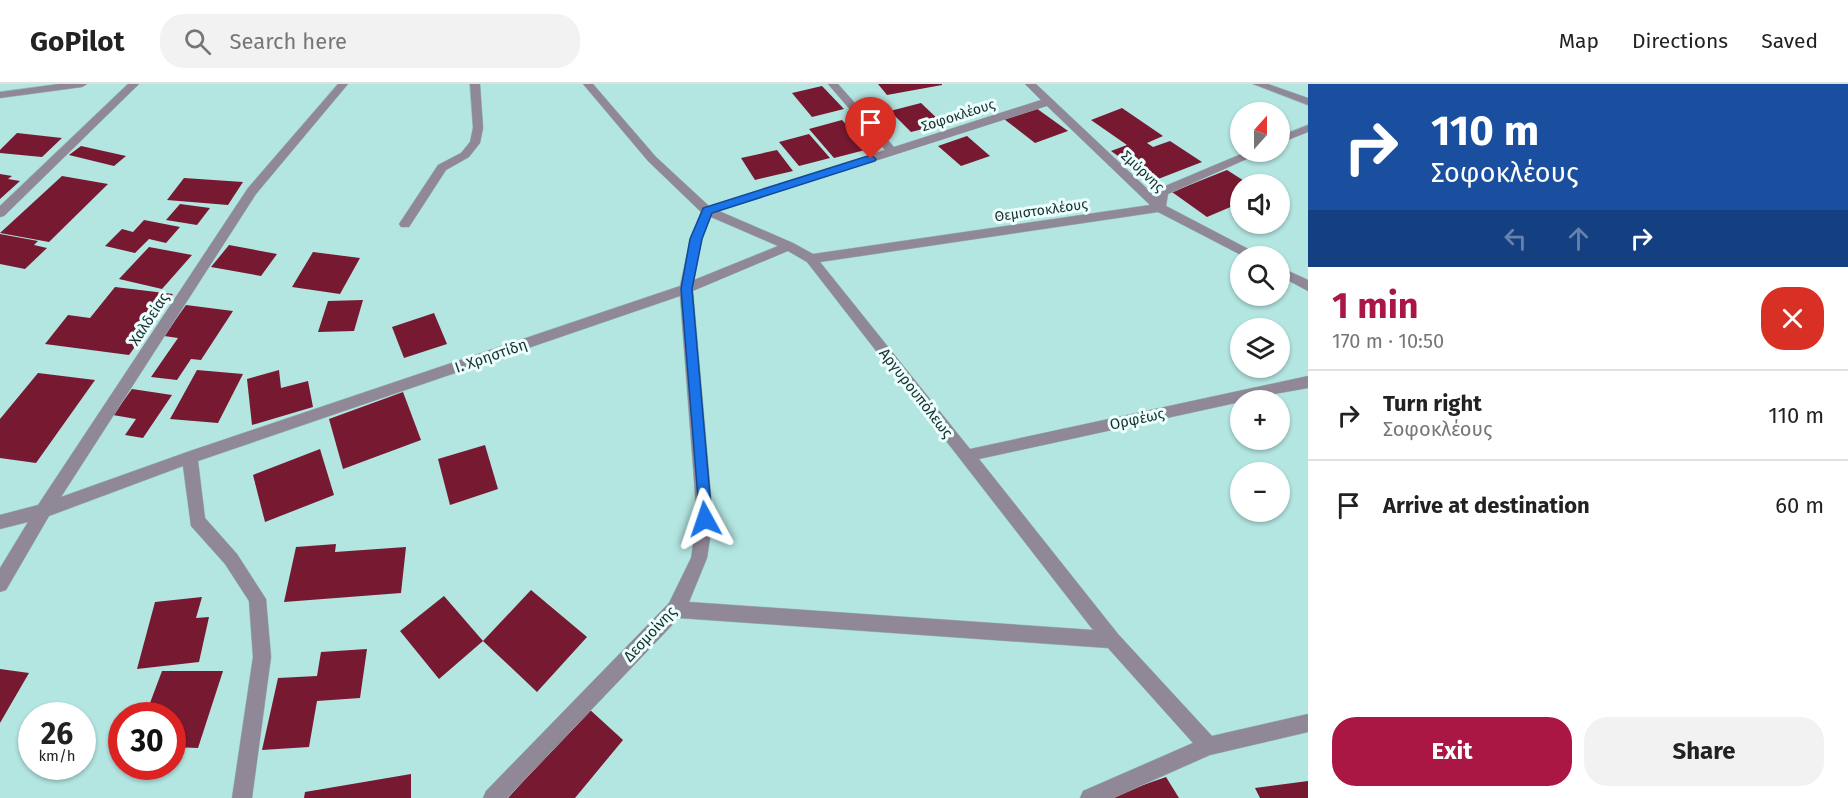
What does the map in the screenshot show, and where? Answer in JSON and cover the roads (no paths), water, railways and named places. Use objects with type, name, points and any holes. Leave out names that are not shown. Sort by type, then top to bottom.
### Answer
[{"type":"street","points":[[0,95],[82,84]]},
{"type":"street","points":[[0,213],[134,84]]},
{"type":"street","name":"Χαλδείας","points":[[0,584],[43,511],[252,190],[343,84]]},
{"type":"street","points":[[405,224],[442,168],[465,155],[475,143],[477,128],[475,84]]},
{"type":"street","name":"Αργυρουπόλεως","points":[[588,84],[652,159],[707,211],[789,246],[811,259],[1113,640],[1209,746]]},
{"type":"street","points":[[833,84],[892,152]]},
{"type":"street","name":"Σμύρνης","points":[[1030,84],[1160,208],[1233,246]]},
{"type":"street","points":[[1258,84],[1308,102]]},
{"type":"street","name":"Σοφοκλέους","points":[[707,211],[1047,102]]},
{"type":"street","points":[[1290,136],[1308,128]]},
{"type":"street","points":[[1160,208],[1162,192],[1231,162]]},
{"type":"street","name":"Θεμιστοκλέους","points":[[811,259],[1160,208]]},
{"type":"street","name":"Δεσμοίνης","points":[[493,798],[675,609],[688,586],[699,558],[705,519],[686,289],[696,239],[707,211]]},
{"type":"street","name":"Ι. Χρηστίδη","points":[[0,522],[43,511],[189,457],[686,289],[789,246]]},
{"type":"street","points":[[1290,276],[1308,286]]},
{"type":"street","name":"Ορφέως","points":[[965,456],[1308,382]]},
{"type":"street","points":[[189,457],[197,521],[231,559],[257,599],[262,657],[242,798]]},
{"type":"street","points":[[675,609],[1113,640]]},
{"type":"street","points":[[1090,798],[1209,746],[1308,723]]}]
